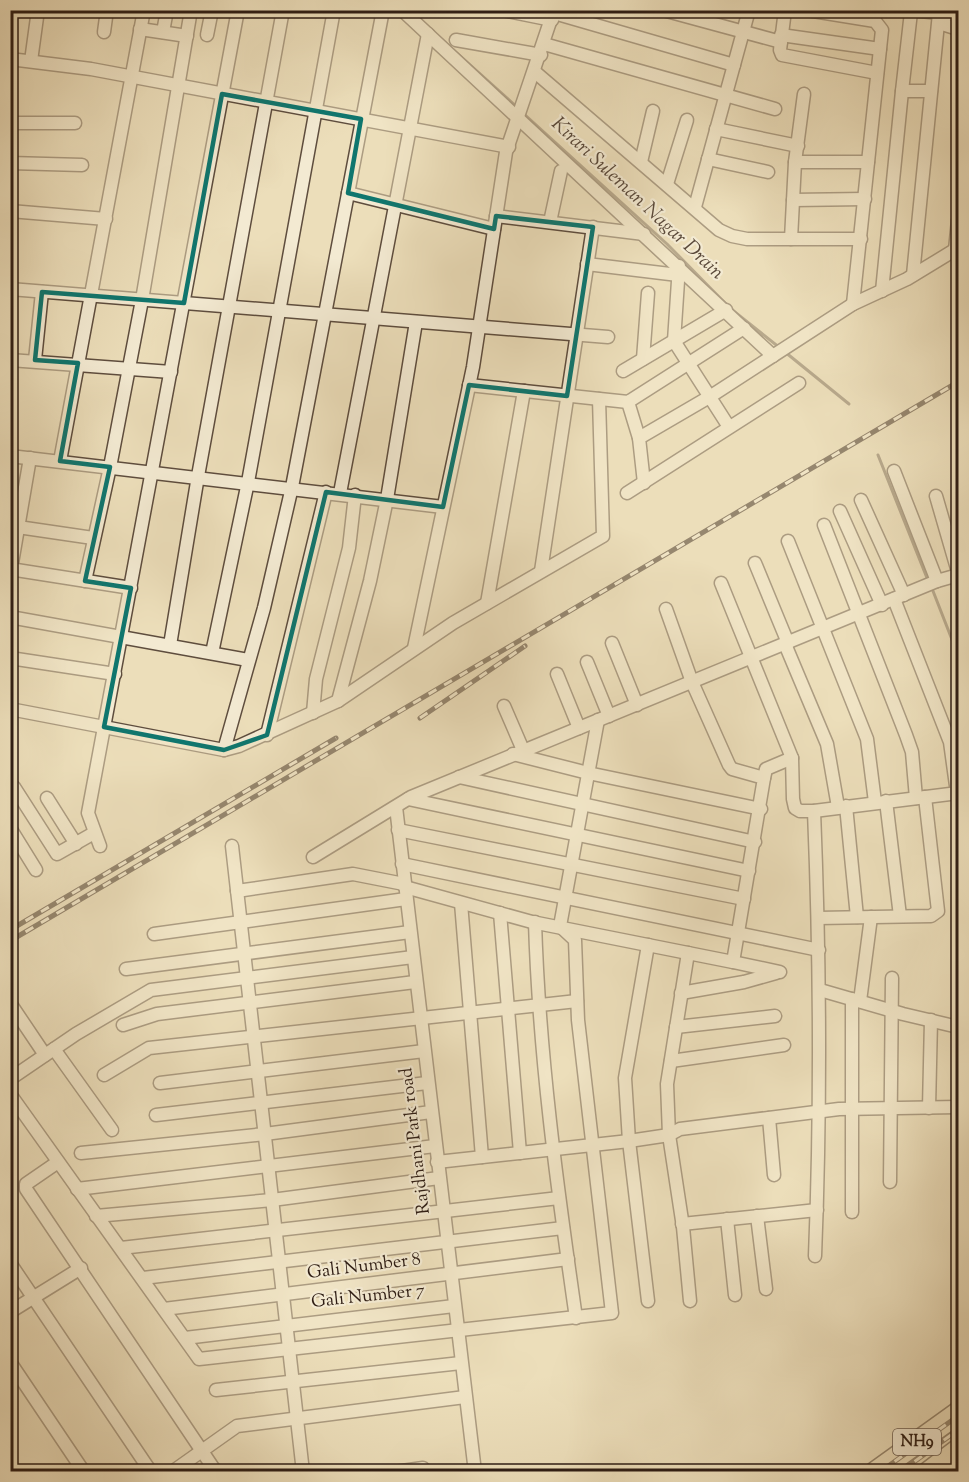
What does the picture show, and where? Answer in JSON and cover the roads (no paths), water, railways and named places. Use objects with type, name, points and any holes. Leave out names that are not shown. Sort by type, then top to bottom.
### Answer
[{"type":"highway","name":"NH9","points":[[876,1472],[958,1413]]},
{"type":"highway","name":"NH9","points":[[929,1472],[958,1450]]},
{"type":"street","points":[[31,61],[38,10]]},
{"type":"street","points":[[105,32],[107,10]]},
{"type":"street","points":[[60,461],[144,10]]},
{"type":"street","points":[[163,32],[167,10]]},
{"type":"street","points":[[85,581],[110,467],[142,300],[191,10]]},
{"type":"street","points":[[207,35],[212,10]]},
{"type":"street","points":[[100,846],[88,813],[238,10]]},
{"type":"street","points":[[170,645],[198,476],[231,306],[283,10]]},
{"type":"street","points":[[212,653],[248,482],[334,10]]},
{"type":"street","points":[[224,750],[264,608],[292,487],[383,10]]},
{"type":"street","points":[[402,10],[520,114],[679,271],[744,328],[780,352]]},
{"type":"street","points":[[502,10],[553,14],[734,65]]},
{"type":"street","points":[[663,10],[742,34],[880,49]]},
{"type":"street","points":[[694,207],[749,10]]},
{"type":"street","points":[[785,10],[781,39],[781,53],[785,56],[877,73]]},
{"type":"street","points":[[807,10],[852,14],[875,21],[880,24],[882,30],[853,304]]},
{"type":"street","points":[[882,291],[911,11],[939,18],[958,29]]},
{"type":"street","points":[[414,648],[469,385],[508,147],[553,14]]},
{"type":"street","points":[[939,18],[958,15]]},
{"type":"street","points":[[913,275],[939,18]]},
{"type":"street","points":[[140,29],[187,36]]},
{"type":"street","points":[[340,494],[428,34]]},
{"type":"street","points":[[456,40],[542,50],[775,109]]},
{"type":"street","points":[[10,59],[132,77],[508,147]]},
{"type":"street","points":[[535,72],[719,230],[732,236],[861,239]]},
{"type":"street","points":[[902,91],[931,91]]},
{"type":"street","points":[[791,239],[795,162],[804,94]]},
{"type":"street","points":[[641,162],[653,111]]},
{"type":"street","points":[[667,184],[687,120]]},
{"type":"street","points":[[10,123],[75,123]]},
{"type":"street","points":[[716,129],[798,146]]},
{"type":"street","points":[[708,159],[768,172]]},
{"type":"street","points":[[795,162],[868,162]]},
{"type":"street","points":[[10,163],[82,165]]},
{"type":"street","points":[[550,222],[561,171]]},
{"type":"street","points":[[348,193],[495,223],[550,222],[644,234]]},
{"type":"street","points":[[793,200],[865,199]]},
{"type":"street","points":[[10,212],[106,219]]},
{"type":"street","points":[[639,438],[711,396],[853,304],[913,275],[957,249],[958,220]]},
{"type":"street","points":[[541,571],[592,227]]},
{"type":"street","points":[[587,264],[679,271]]},
{"type":"street","points":[[679,271],[674,341],[729,427]]},
{"type":"street","points":[[10,289],[327,312],[372,318],[608,337]]},
{"type":"street","points":[[35,360],[42,292]]},
{"type":"street","points":[[643,359],[648,293]]},
{"type":"street","points":[[623,371],[726,310]]},
{"type":"street","points":[[338,701],[370,581],[387,499],[416,321]]},
{"type":"street","points":[[469,385],[628,402],[744,328]]},
{"type":"street","points":[[10,360],[78,363],[171,372]]},
{"type":"street","points":[[627,493],[799,383]]},
{"type":"street","points":[[487,603],[524,391]]},
{"type":"street","points":[[10,709],[224,750],[267,735],[338,701],[414,648],[603,536],[600,399]]},
{"type":"street","points":[[628,402],[639,438],[644,483]]},
{"type":"street","points":[[10,456],[292,487],[443,507]]},
{"type":"street","points":[[30,458],[11,569],[131,588]]},
{"type":"street","points":[[894,471],[937,581]]},
{"type":"street","points":[[267,735],[326,492]]},
{"type":"street","points":[[313,713],[318,670],[349,548],[355,495]]},
{"type":"street","points":[[313,857],[408,799],[518,752],[958,574],[936,496]]},
{"type":"street","points":[[721,583],[792,758],[793,804],[800,811],[958,793],[950,742],[899,597],[861,501]]},
{"type":"street","points":[[840,511],[882,605]]},
{"type":"street","points":[[818,918],[931,915],[938,911],[912,752],[824,525]]},
{"type":"street","points":[[18,527],[93,538]]},
{"type":"street","points":[[788,541],[867,739],[881,802],[900,916]]},
{"type":"street","points":[[755,563],[827,744],[842,807],[857,917]]},
{"type":"street","points":[[666,609],[692,682],[731,767],[764,778]]},
{"type":"street","points":[[10,617],[248,660]]},
{"type":"street","points":[[612,643],[637,705]]},
{"type":"street","points":[[10,658],[115,674]]},
{"type":"street","points":[[560,926],[588,773],[604,718],[587,662]]},
{"type":"street","points":[[557,674],[579,728]]},
{"type":"street","points":[[504,706],[518,752]]},
{"type":"street","points":[[518,752],[588,773],[761,809]]},
{"type":"street","points":[[733,962],[761,809],[766,769],[792,758]]},
{"type":"street","points":[[459,777],[755,842]]},
{"type":"street","points":[[14,787],[57,854],[94,833]]},
{"type":"street","points":[[47,798],[76,844]]},
{"type":"street","points":[[408,799],[749,871]]},
{"type":"street","name":"Rajdhani Park road","points":[[396,807],[412,957],[475,1472]]},
{"type":"street","points":[[814,811],[820,990],[820,1111],[815,1256]]},
{"type":"street","points":[[10,828],[36,870]]},
{"type":"street","points":[[398,830],[744,899]]},
{"type":"street","points":[[232,846],[303,1472]]},
{"type":"street","points":[[402,864],[565,895],[819,950]]},
{"type":"street","points":[[237,891],[353,874],[405,890],[535,922],[780,972],[744,982],[681,993]]},
{"type":"street","points":[[154,934],[241,922],[405,890]]},
{"type":"street","points":[[461,903],[482,1157]]},
{"type":"street","points":[[500,913],[520,1153]]},
{"type":"street","points":[[852,1212],[852,1109],[856,1000],[872,917]]},
{"type":"street","points":[[535,922],[537,1006],[552,1149],[576,1318]]},
{"type":"street","points":[[10,1094],[201,1359],[608,1314],[613,1311],[577,1001],[575,940],[560,926]]},
{"type":"street","points":[[126,969],[410,932]]},
{"type":"street","points":[[648,945],[625,1078],[629,1141],[648,1301]]},
{"type":"street","points":[[688,953],[667,1084],[669,1135],[690,1301]]},
{"type":"street","points":[[10,1079],[145,992],[247,976],[412,957]]},
{"type":"street","points":[[890,1182],[892,978]]},
{"type":"street","points":[[123,1025],[157,1014],[415,982]]},
{"type":"street","points":[[820,990],[958,1027]]},
{"type":"street","points":[[104,1075],[149,1048],[577,1001]]},
{"type":"street","points":[[10,1004],[112,1130]]},
{"type":"street","points":[[676,1027],[775,1016]]},
{"type":"street","points":[[929,1108],[931,1020]]},
{"type":"street","points":[[671,1060],[784,1045]]},
{"type":"street","points":[[160,1083],[424,1051]]},
{"type":"street","points":[[156,1115],[428,1083]]},
{"type":"street","points":[[437,1162],[629,1141],[669,1135],[680,1129],[820,1111],[958,1107]]},
{"type":"street","points":[[81,1153],[265,1134],[431,1112]]},
{"type":"street","points":[[770,1118],[774,1175]]},
{"type":"street","points":[[77,1189],[435,1146]]},
{"type":"street","points":[[58,1162],[26,1184],[26,1189],[216,1472]]},
{"type":"street","points":[[96,1216],[272,1200],[439,1178]]},
{"type":"street","points":[[121,1248],[559,1198]]},
{"type":"street","points":[[682,1224],[817,1210]]},
{"type":"street","points":[[757,1216],[766,1288]]},
{"type":"street","points":[[728,1219],[735,1296]]},
{"type":"street","points":[[143,1278],[563,1228]]},
{"type":"street","name":"Gali Number 8","points":[[164,1309],[568,1259]]},
{"type":"street","points":[[10,1263],[151,1472]]},
{"type":"street","points":[[10,1312],[81,1268]]},
{"type":"street","name":"Gali Number 7","points":[[185,1338],[286,1324],[454,1306]]},
{"type":"street","points":[[10,1362],[84,1472]]},
{"type":"street","points":[[216,1390],[461,1364]]},
{"type":"street","points":[[172,1472],[237,1426],[465,1397]]},
{"type":"street","points":[[394,1472],[423,1468]]},
{"type":"waterway","name":"Kirari Suleman Nagar Drain","points":[[439,37],[517,107]]},
{"type":"waterway","name":"Kirari Suleman Nagar Drain","points":[[524,114],[667,244],[726,304]]},
{"type":"waterway","name":"Kirari Suleman Nagar Drain","points":[[731,309],[780,348]]},
{"type":"waterway","name":"Kirari Suleman Nagar Drain","points":[[785,352],[849,404]]},
{"type":"waterway","name":"Kirari Suleman Nagar Drain","points":[[878,455],[927,578]]},
{"type":"waterway","name":"Kirari Suleman Nagar Drain","points":[[933,591],[958,655]]},
{"type":"railway","points":[[10,941],[958,382]]},
{"type":"railway","points":[[420,718],[525,646]]},
{"type":"railway","points":[[10,930],[336,738]]},
{"type":"railway","points":[[880,1472],[958,1416]]},
{"type":"railway","points":[[900,1472],[958,1430]]}]
